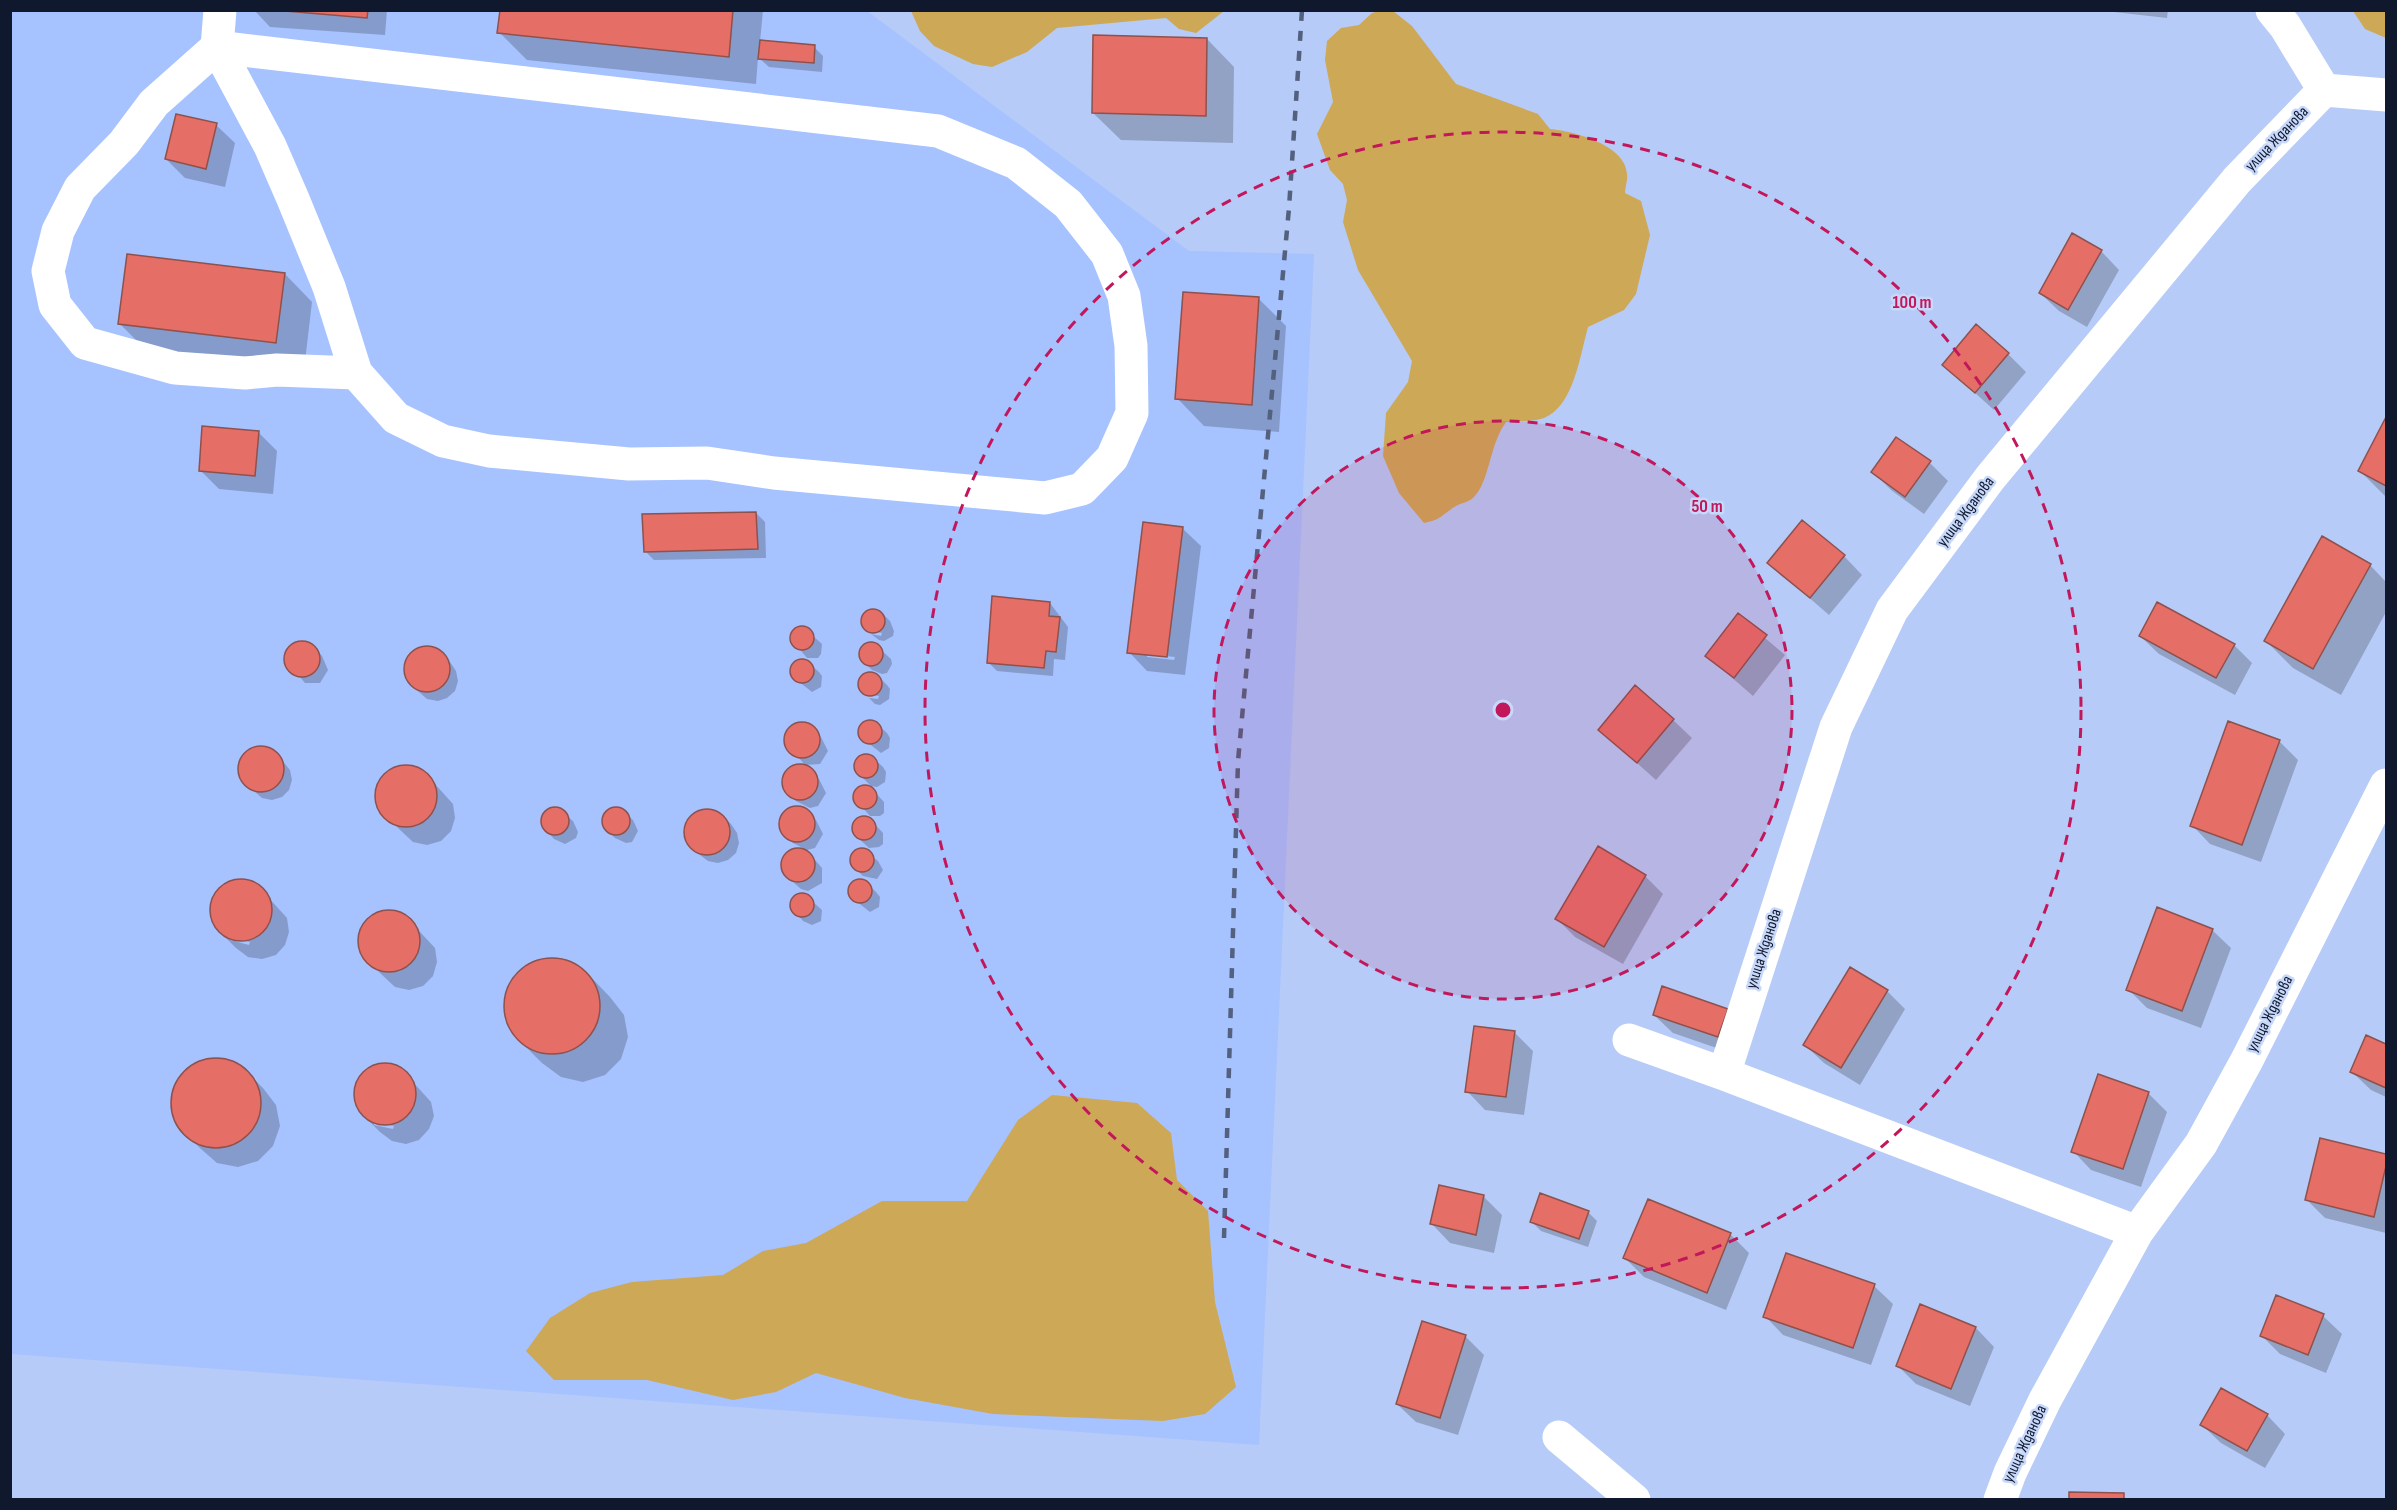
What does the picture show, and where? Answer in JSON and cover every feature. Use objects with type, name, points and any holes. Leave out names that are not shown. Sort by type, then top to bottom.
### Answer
[{"type":"street","points":[[220,10],[217,47],[270,146],[293,199],[329,287],[356,373],[396,418],[443,441],[489,451],[629,464],[707,463],[774,473],[1045,498],[1082,489],[1112,458],[1132,413],[1131,346],[1124,296],[1107,254],[1068,204],[1016,163],[958,139],[926,129],[217,47],[154,103],[124,143],[80,188],[58,231],[48,271],[55,305],[85,342],[175,368],[245,374],[277,370],[356,373]]},
{"type":"street","points":[[2272,10],[2285,26],[2324,90],[2386,95]]},
{"type":"street","name":"улица Жданова","points":[[1724,1074],[1836,727],[1892,610],[1990,478],[2229,189],[2324,90]]},
{"type":"street","name":"улица Жданова","points":[[2000,1500],[2010,1473],[2045,1400],[2138,1232],[2201,1144],[2386,785]]},
{"type":"street","points":[[1629,1040],[2138,1232]]},
{"type":"street","points":[[1559,1437],[1634,1500]]},
{"type":"shaded area","points":[[1382,10],[1393,11],[1412,26],[1456,84],[1538,114],[1550,129],[1584,136],[1597,141],[1618,155],[1627,174],[1625,193],[1641,201],[1650,235],[1636,294],[1624,310],[1588,327],[1574,378],[1562,403],[1544,418],[1506,422],[1496,441],[1479,491],[1469,501],[1456,506],[1439,518],[1424,523],[1399,493],[1383,456],[1386,413],[1408,382],[1412,361],[1358,270],[1343,222],[1347,200],[1343,184],[1330,170],[1317,134],[1333,102],[1325,60],[1327,41],[1341,28],[1359,25],[1372,13]]},
{"type":"shaded area","points":[[10,11],[867,11],[1189,251],[1314,254],[1259,1445],[11,1354]]},
{"type":"shaded area","points":[[911,11],[1224,11],[1196,33],[1179,29],[1166,18],[1057,28],[1027,52],[992,67],[973,64],[934,46],[920,31]]},
{"type":"shaded area","points":[[2353,11],[2386,11],[2386,38],[2365,29]]},
{"type":"shaded area","points":[[1052,1095],[1137,1103],[1171,1133],[1177,1180],[1208,1211],[1215,1302],[1236,1387],[1205,1414],[1163,1421],[993,1414],[905,1398],[816,1373],[776,1392],[733,1400],[647,1380],[554,1380],[526,1351],[550,1318],[590,1293],[632,1282],[723,1275],[763,1251],[806,1243],[882,1201],[967,1201],[1018,1120]]},
{"type":"building","points":[[273,10],[368,10],[367,18]]},
{"type":"building","points":[[500,10],[733,10],[729,57],[497,33]]},
{"type":"building","points":[[1093,35],[1207,38],[1206,116],[1092,113]]},
{"type":"building","points":[[760,40],[815,45],[814,63],[758,59]]},
{"type":"building","points":[[176,114],[217,123],[206,169],[165,159]]},
{"type":"building","points":[[2072,233],[2102,250],[2068,310],[2039,293]]},
{"type":"building","points":[[127,254],[285,273],[276,343],[118,324]]},
{"type":"building","points":[[1183,292],[1259,297],[1252,405],[1175,399]]},
{"type":"building","points":[[1976,324],[2009,353],[1975,393],[1942,365]]},
{"type":"building","points":[[2386,417],[2386,486],[2358,471]]},
{"type":"building","points":[[202,426],[259,431],[255,476],[199,471]]},
{"type":"building","points":[[1896,437],[1931,461],[1905,497],[1871,472]]},
{"type":"building","points":[[756,512],[758,549],[644,552],[642,514]]},
{"type":"building","points":[[1802,520],[1845,555],[1810,598],[1767,563]]},
{"type":"building","points":[[1143,522],[1183,527],[1167,657],[1127,653]]},
{"type":"building","points":[[2322,536],[2371,564],[2313,669],[2264,641]]},
{"type":"building","points":[[992,596],[1050,602],[1049,616],[1060,617],[1056,652],[1046,651],[1044,668],[987,663]]},
{"type":"building","points":[[2157,602],[2235,644],[2216,678],[2139,636]]},
{"type":"building","points":[[873,609],[882,612],[885,621],[882,630],[873,633],[864,630],[861,621],[864,612]]},
{"type":"building","points":[[1738,613],[1767,635],[1734,678],[1705,656]]},
{"type":"building","points":[[802,626],[811,629],[814,638],[811,647],[802,650],[793,647],[790,638],[793,629]]},
{"type":"building","points":[[302,641],[314,647],[320,659],[314,671],[302,677],[290,671],[284,659],[290,647]]},
{"type":"building","points":[[871,642],[880,645],[883,654],[880,663],[871,666],[862,663],[859,654],[862,645]]},
{"type":"building","points":[[427,646],[443,653],[450,669],[443,685],[427,692],[411,685],[404,669],[411,653]]},
{"type":"building","points":[[802,659],[811,662],[814,671],[811,680],[802,683],[793,680],[790,671],[793,662]]},
{"type":"building","points":[[870,672],[879,675],[882,684],[879,693],[870,696],[861,693],[858,684],[861,675]]},
{"type":"building","points":[[1635,685],[1674,719],[1637,763],[1598,730]]},
{"type":"building","points":[[870,720],[879,723],[882,732],[879,741],[870,744],[861,741],[858,732],[861,723]]},
{"type":"building","points":[[2228,721],[2280,740],[2242,845],[2190,826]]},
{"type":"building","points":[[802,722],[814,728],[820,740],[814,752],[802,758],[790,752],[784,740],[790,728]]},
{"type":"building","points":[[261,746],[277,753],[284,769],[277,785],[261,792],[245,785],[238,769],[245,753]]},
{"type":"building","points":[[866,754],[875,757],[878,766],[875,775],[866,778],[857,775],[854,766],[857,757]]},
{"type":"building","points":[[800,764],[812,770],[818,782],[812,794],[800,800],[788,794],[782,782],[788,770]]},
{"type":"building","points":[[406,765],[428,774],[437,796],[428,818],[406,827],[384,818],[375,796],[384,774]]},
{"type":"building","points":[[865,785],[874,788],[877,797],[874,806],[865,809],[856,806],[853,797],[856,788]]},
{"type":"building","points":[[797,806],[809,812],[815,824],[809,836],[797,842],[785,836],[779,824],[785,812]]},
{"type":"building","points":[[555,807],[565,811],[569,821],[565,831],[555,835],[545,831],[541,821],[545,811]]},
{"type":"building","points":[[616,807],[626,811],[630,821],[626,831],[616,835],[606,831],[602,821],[606,811]]},
{"type":"building","points":[[707,809],[723,816],[730,832],[723,848],[707,855],[691,848],[684,832],[691,816]]},
{"type":"building","points":[[864,816],[873,819],[876,828],[873,837],[864,840],[855,837],[852,828],[855,819]]},
{"type":"building","points":[[1598,846],[1646,875],[1604,947],[1555,919]]},
{"type":"building","points":[[798,848],[810,853],[815,865],[810,877],[798,882],[786,877],[781,865],[786,853]]},
{"type":"building","points":[[862,848],[871,851],[874,860],[871,869],[862,872],[853,869],[850,860],[853,851]]},
{"type":"building","points":[[241,879],[263,888],[272,910],[263,932],[241,941],[219,932],[210,910],[219,888]]},
{"type":"building","points":[[860,879],[869,882],[872,891],[869,900],[860,903],[851,900],[848,891],[851,882]]},
{"type":"building","points":[[802,893],[811,896],[814,905],[811,914],[802,917],[793,914],[790,905],[793,896]]},
{"type":"building","points":[[2157,907],[2213,929],[2182,1011],[2126,990]]},
{"type":"building","points":[[389,910],[411,919],[420,941],[411,963],[389,972],[367,963],[358,941],[367,919]]},
{"type":"building","points":[[552,958],[571,961],[586,972],[597,987],[600,1006],[597,1025],[586,1040],[571,1051],[552,1054],[533,1051],[518,1040],[507,1025],[504,1006],[507,987],[518,972],[533,961]]},
{"type":"building","points":[[1850,967],[1888,990],[1841,1068],[1803,1045]]},
{"type":"building","points":[[1662,986],[1728,1009],[1718,1037],[1653,1015]]},
{"type":"building","points":[[1474,1026],[1515,1031],[1506,1097],[1465,1092]]},
{"type":"building","points":[[2366,1035],[2386,1044],[2386,1088],[2350,1072]]},
{"type":"building","points":[[216,1058],[233,1061],[248,1071],[258,1086],[261,1103],[258,1120],[248,1135],[233,1145],[216,1148],[199,1145],[184,1135],[174,1120],[171,1103],[174,1086],[184,1071],[199,1061]]},
{"type":"building","points":[[385,1063],[407,1072],[416,1094],[407,1116],[385,1125],[363,1116],[354,1094],[363,1072]]},
{"type":"building","points":[[2098,1074],[2149,1092],[2123,1169],[2071,1152]]},
{"type":"building","points":[[2320,1138],[2386,1154],[2386,1166],[2374,1217],[2305,1200]]},
{"type":"building","points":[[1439,1185],[1484,1195],[1476,1235],[1430,1224]]},
{"type":"building","points":[[1540,1193],[1589,1211],[1579,1239],[1530,1222]]},
{"type":"building","points":[[1648,1199],[1731,1233],[1707,1293],[1623,1258]]},
{"type":"building","points":[[1786,1253],[1875,1284],[1853,1348],[1763,1317]]},
{"type":"building","points":[[2276,1295],[2324,1314],[2308,1355],[2260,1336]]},
{"type":"building","points":[[1920,1304],[1976,1327],[1951,1389],[1896,1366]]},
{"type":"building","points":[[1422,1321],[1466,1335],[1440,1418],[1396,1404]]},
{"type":"building","points":[[2221,1388],[2268,1414],[2247,1451],[2200,1425]]},
{"type":"building","points":[[2069,1492],[2124,1493],[2124,1500],[2069,1500]]},
{"type":"railway","points":[[1224,1238],[1238,761],[1289,208],[1302,10]]}]
